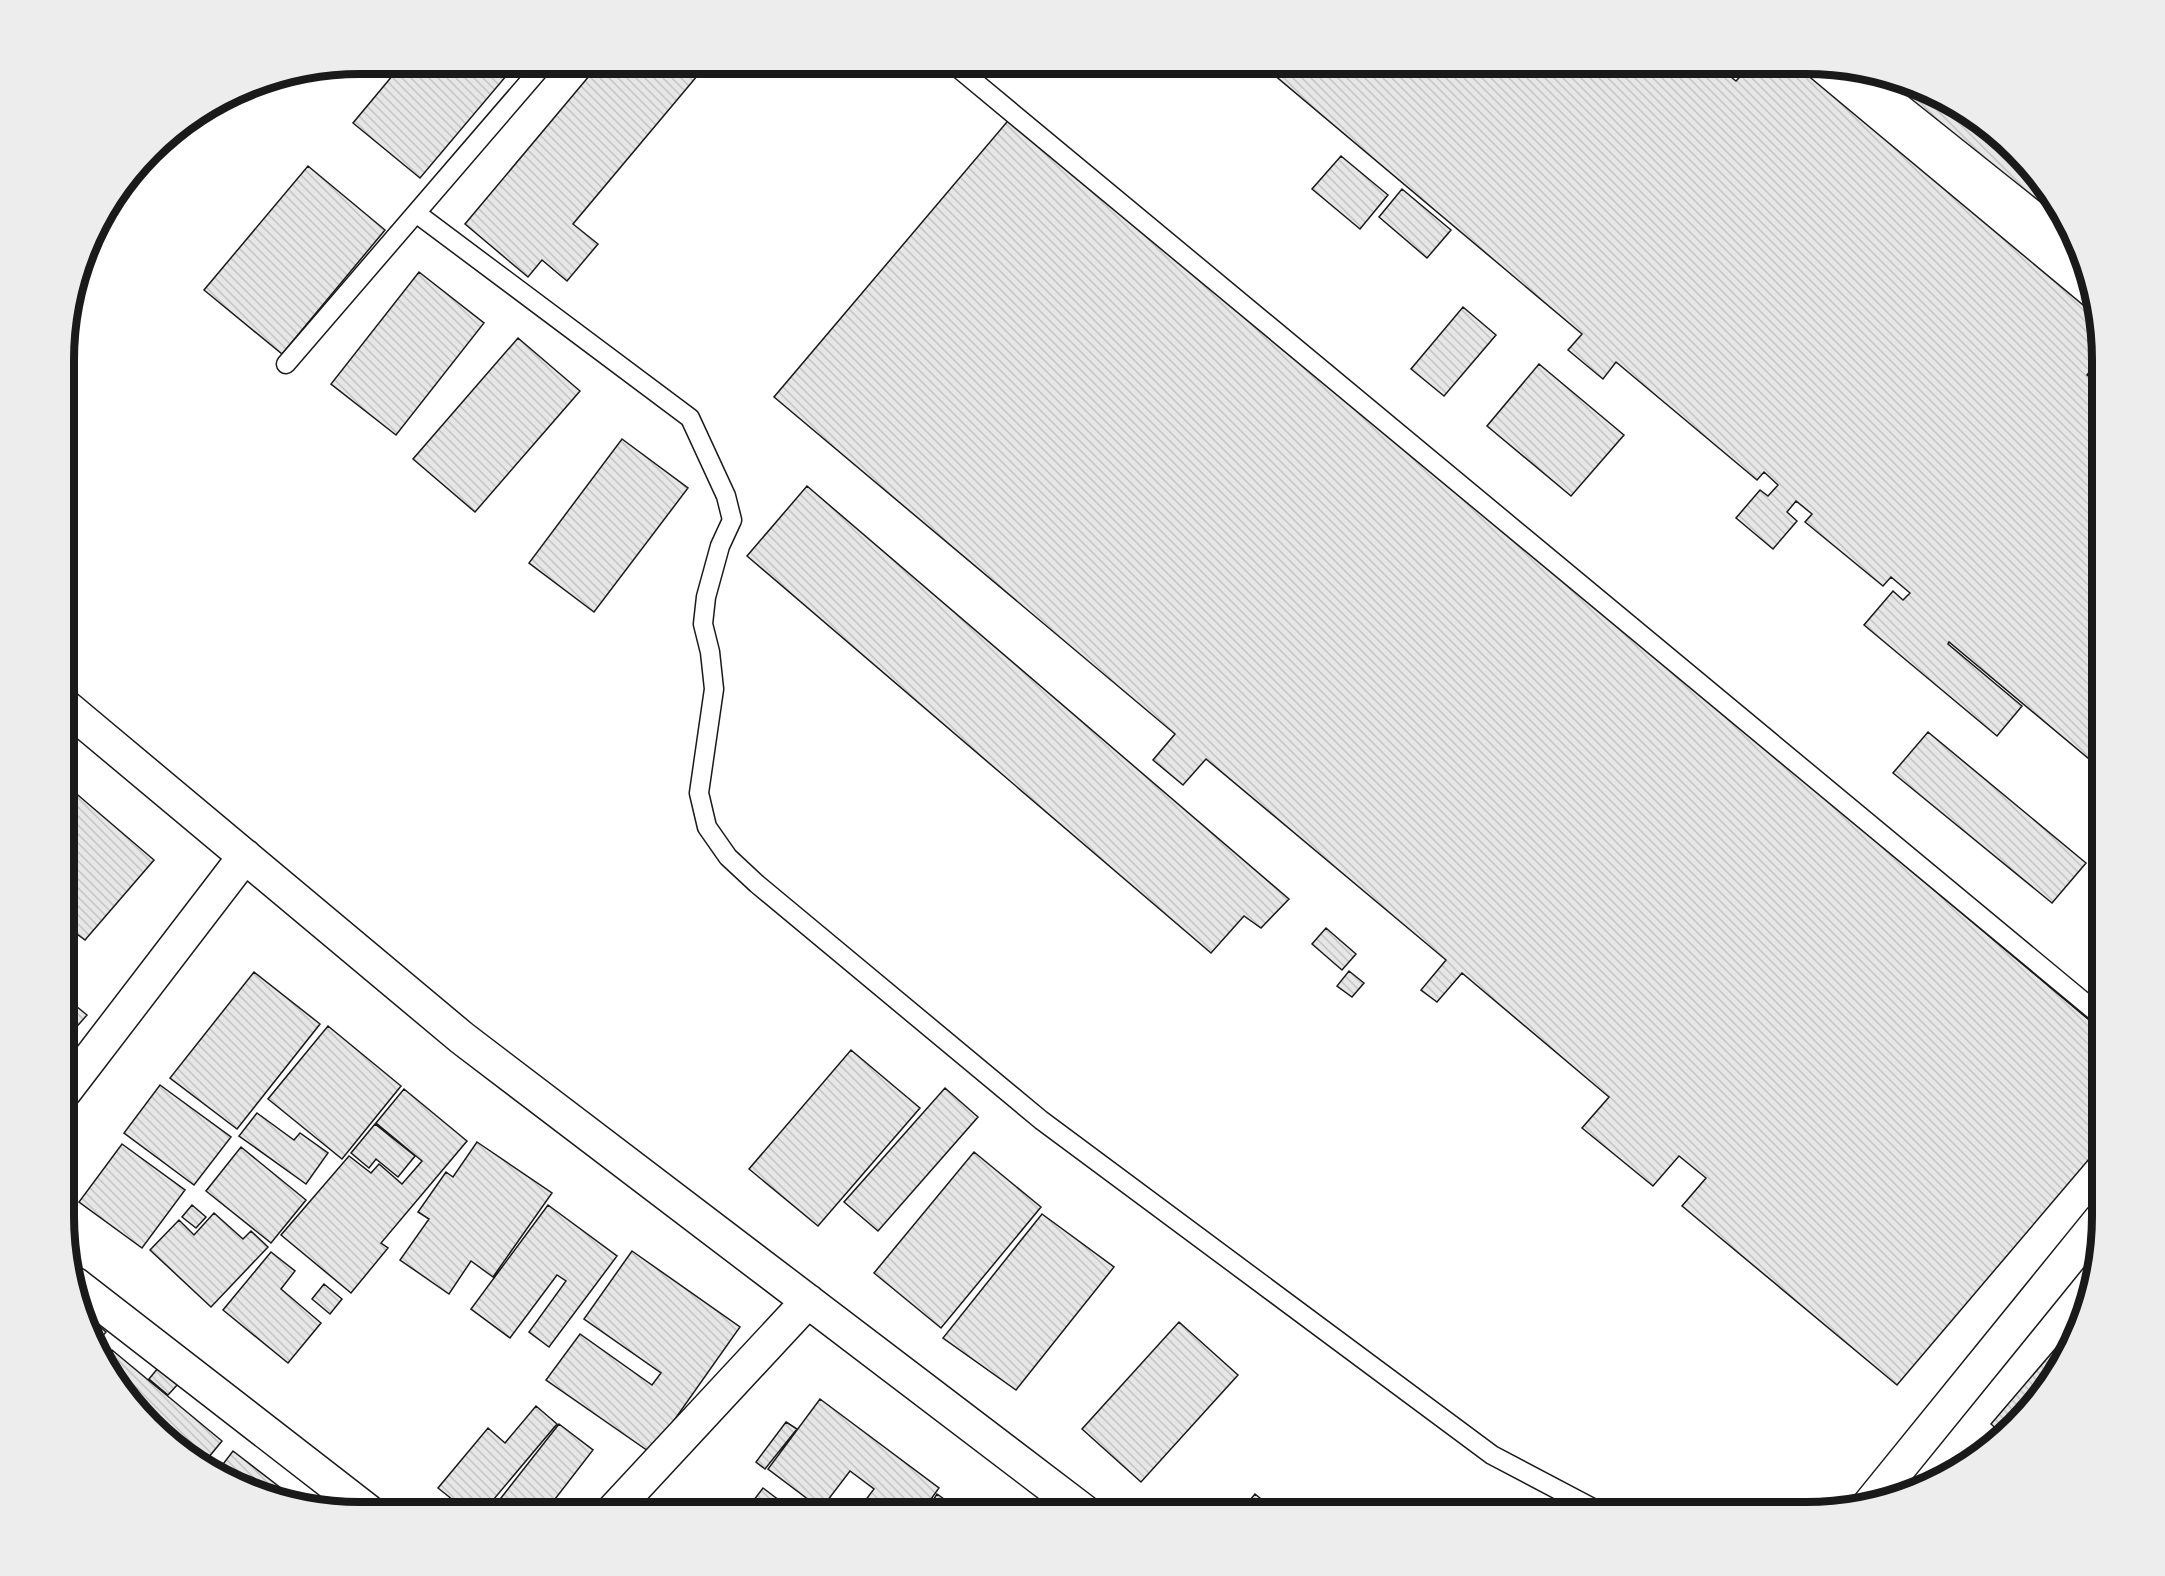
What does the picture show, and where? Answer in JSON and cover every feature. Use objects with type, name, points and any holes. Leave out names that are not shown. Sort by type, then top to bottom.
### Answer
[{"type":"street","points":[[74,713],[462,1038],[1072,1502]]},
{"type":"street","points":[[74,1080],[245,856]]},
{"type":"street","points":[[1878,1493],[2091,1231]]},
{"type":"street","points":[[83,1290],[356,1502]]},
{"type":"street","points":[[621,1502],[808,1301]]},
{"type":"lane","points":[[286,364],[535,74]]},
{"type":"lane","points":[[965,74],[2092,1009]]},
{"type":"lane","points":[[416,213],[690,418],[726,496],[732,520],[720,546],[706,597],[703,624],[710,652],[714,689],[699,793],[707,827],[728,857],[757,884],[1041,1120],[1492,1455],[1581,1502]]},
{"type":"building","points":[[394,74],[508,74],[420,178],[353,123]]},
{"type":"building","points":[[591,74],[699,74],[573,224],[598,244],[567,281],[542,260],[528,277],[465,224]]},
{"type":"building","points":[[1273,74],[1727,74],[1736,81],[1743,74],[1806,74],[2087,308],[2092,359],[2092,369],[2087,375],[2092,379],[2092,761],[1949,642],[1948,644],[2022,706],[1997,736],[1864,625],[1893,591],[1903,600],[1910,593],[1891,577],[1883,586],[1805,522],[1812,514],[1796,501],[1787,512],[1797,521],[1773,549],[1736,518],[1760,490],[1768,496],[1778,485],[1764,472],[1757,480],[1616,362],[1603,379],[1568,350],[1582,334]]},
{"type":"building","points":[[1899,90],[1949,112],[1994,144],[2021,171],[2047,207]]},
{"type":"building","points":[[1012,116],[2092,1022],[2092,1156],[1897,1385],[1682,1206],[1706,1178],[1679,1156],[1653,1186],[1582,1128],[1609,1097],[1462,973],[1437,1002],[1421,990],[1446,960],[1206,759],[1183,785],[1153,760],[1175,734],[774,397]]},
{"type":"building","points":[[1341,156],[1388,195],[1360,229],[1312,189]]},
{"type":"building","points":[[308,166],[385,230],[282,354],[204,290]]},
{"type":"building","points":[[1402,189],[1451,230],[1427,258],[1379,217]]},
{"type":"building","points":[[419,272],[484,323],[396,435],[331,384]]},
{"type":"building","points":[[1463,307],[1496,335],[1444,396],[1411,369]]},
{"type":"building","points":[[518,338],[580,391],[475,512],[413,459]]},
{"type":"building","points":[[1539,364],[1624,435],[1571,496],[1487,426]]},
{"type":"building","points":[[622,439],[688,488],[594,612],[529,563]]},
{"type":"building","points":[[807,486],[1289,899],[1261,928],[1244,916],[1211,953],[747,556]]},
{"type":"building","points":[[1928,732],[2086,863],[2052,903],[1893,773]]},
{"type":"building","points":[[74,792],[154,860],[85,940],[74,932]]},
{"type":"building","points":[[1326,928],[1356,954],[1342,970],[1312,944]]},
{"type":"building","points":[[1349,971],[1364,983],[1352,997],[1337,986]]},
{"type":"building","points":[[254,972],[320,1024],[237,1129],[170,1078]]},
{"type":"building","points":[[74,1004],[87,1015],[74,1030]]},
{"type":"building","points":[[328,1026],[401,1086],[342,1159],[268,1099]]},
{"type":"building","points":[[851,1050],[920,1108],[818,1226],[749,1169]]},
{"type":"building","points":[[160,1085],[231,1137],[194,1185],[124,1133]]},
{"type":"building","points":[[945,1088],[978,1117],[878,1231],[844,1202]]},
{"type":"building","points":[[404,1089],[467,1141],[381,1243],[388,1248],[351,1293],[281,1235],[349,1156],[371,1173],[379,1164],[402,1184],[422,1161],[376,1123]]},
{"type":"building","points":[[257,1113],[294,1140],[300,1133],[328,1153],[306,1184],[239,1136]]},
{"type":"building","points":[[375,1124],[415,1156],[398,1177],[376,1159],[369,1168],[351,1153]]},
{"type":"building","points":[[477,1142],[552,1193],[493,1277],[471,1261],[449,1294],[400,1260],[429,1219],[418,1212],[446,1172],[453,1177]]},
{"type":"building","points":[[122,1144],[185,1190],[142,1248],[79,1202]]},
{"type":"building","points":[[241,1147],[306,1200],[271,1243],[206,1191]]},
{"type":"building","points":[[974,1152],[1041,1207],[941,1328],[874,1273]]},
{"type":"building","points":[[192,1205],[206,1217],[196,1228],[182,1217]]},
{"type":"building","points":[[548,1205],[617,1256],[549,1347],[529,1332],[566,1281],[557,1275],[510,1338],[471,1309]]},
{"type":"building","points":[[214,1213],[243,1239],[251,1231],[268,1247],[211,1307],[150,1250],[179,1220],[194,1235]]},
{"type":"building","points":[[1042,1214],[1114,1267],[1016,1390],[943,1338]]},
{"type":"building","points":[[632,1251],[740,1327],[651,1453],[546,1380],[580,1334],[652,1385],[661,1373],[584,1319]]},
{"type":"building","points":[[271,1252],[295,1271],[281,1289],[321,1323],[288,1363],[223,1310]]},
{"type":"building","points":[[324,1284],[342,1299],[330,1314],[312,1299]]},
{"type":"building","points":[[93,1321],[106,1332],[101,1338]]},
{"type":"building","points":[[1179,1322],[1238,1375],[1141,1482],[1082,1429]]},
{"type":"building","points":[[2064,1338],[2053,1360],[2021,1405],[1997,1429],[1991,1424]]},
{"type":"building","points":[[112,1350],[222,1441],[208,1458],[157,1419],[133,1391],[109,1354]]},
{"type":"building","points":[[158,1368],[178,1384],[168,1395],[149,1379]]},
{"type":"building","points":[[820,1399],[939,1488],[929,1502],[864,1502],[874,1489],[850,1471],[826,1502],[812,1502],[768,1469]]},
{"type":"building","points":[[536,1406],[557,1424],[491,1502],[456,1502],[438,1488],[488,1428],[505,1443]]},
{"type":"building","points":[[786,1422],[797,1429],[765,1469],[756,1462]]},
{"type":"building","points":[[559,1424],[593,1450],[553,1502],[498,1502]]},
{"type":"building","points":[[233,1451],[288,1494],[250,1481],[221,1467]]},
{"type":"building","points":[[763,1488],[781,1502],[752,1502]]},
{"type":"building","points":[[937,1494],[948,1502],[932,1502]]},
{"type":"building","points":[[1255,1494],[1265,1502],[1248,1502]]}]
